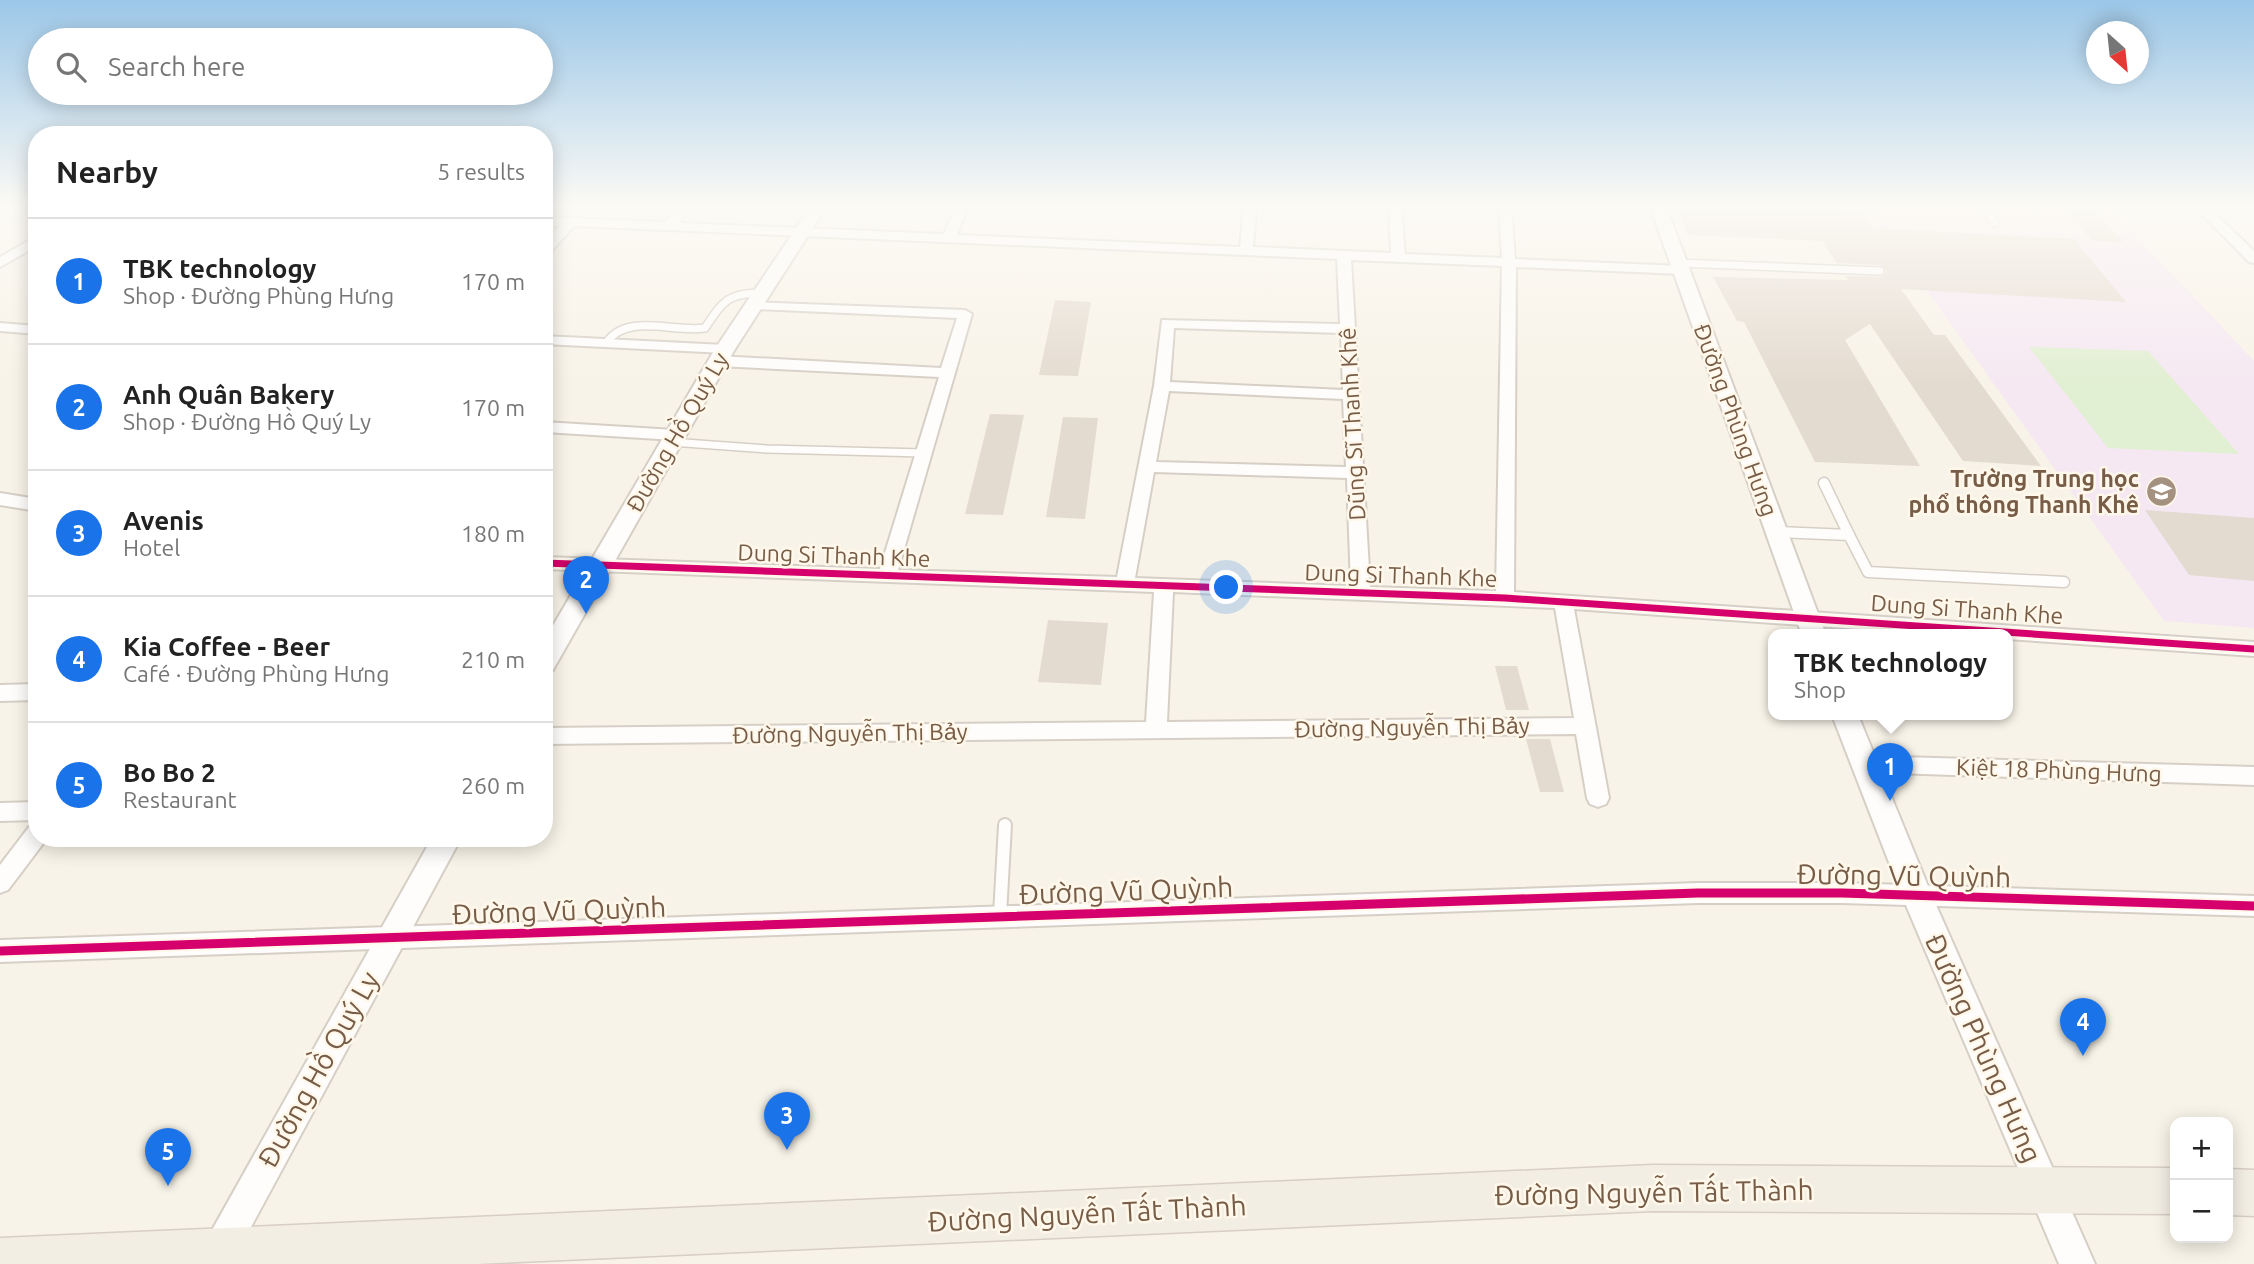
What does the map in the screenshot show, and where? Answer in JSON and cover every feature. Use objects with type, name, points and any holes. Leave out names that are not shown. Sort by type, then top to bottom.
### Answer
[{"type":"main road","name":"Đường Nguyễn Tất Thành","points":[[0,1262],[214,1258],[1653,1188],[2170,1191]]},
{"type":"main road","points":[[2233,1192],[2254,1193]]},
{"type":"street","name":"Đường Hồ Quý Ly","points":[[553,647],[722,355],[781,265]]},
{"type":"street","name":"Dũng Sĩ Thanh Khê","points":[[1344,265],[1361,592]]},
{"type":"street","points":[[1505,598],[1509,265]]},
{"type":"street","points":[[1594,265],[1681,266]]},
{"type":"street","name":"Đường Phùng Hưng","points":[[1681,266],[1811,626]]},
{"type":"street","points":[[758,299],[965,314],[887,576]]},
{"type":"street","points":[[1125,584],[1162,386],[1167,323],[1348,329]]},
{"type":"street","points":[[0,327],[28,329]]},
{"type":"street","points":[[553,341],[947,373]]},
{"type":"street","points":[[1162,386],[1351,396]]},
{"type":"street","points":[[553,428],[673,438]]},
{"type":"street","points":[[1147,467],[1257,468],[1355,473]]},
{"type":"street","points":[[0,499],[28,504]]},
{"type":"street","name":"Dung Si Thanh Khe","points":[[553,564],[1505,598],[1869,629]]},
{"type":"street","points":[[1156,730],[1164,585]]},
{"type":"street","points":[[1563,601],[1598,798]]},
{"type":"street","name":"Dung Si Thanh Khe","points":[[2013,636],[2254,649]]},
{"type":"street","points":[[0,693],[28,692]]},
{"type":"street","name":"Đường Phùng Hưng","points":[[1847,720],[1917,896],[2077,1264]]},
{"type":"street","name":"Đường Nguyễn Thị Bảy","points":[[553,736],[1585,726]]},
{"type":"street","name":"Kiệt 18 Phùng Hưng","points":[[1864,764],[2254,776]]},
{"type":"street","points":[[0,813],[28,811]]},
{"type":"street","points":[[0,883],[28,846]]},
{"type":"street","name":"Đường Hồ Quý Ly","points":[[214,1258],[442,847]]},
{"type":"street","name":"Đường Vũ Quỳnh","points":[[0,950],[1698,893],[1917,896],[2254,906]]},
{"type":"lane","points":[[1681,266],[1880,271]]},
{"type":"lane","points":[[606,344],[615,332],[628,327],[664,330],[705,328],[724,300],[744,293],[758,299]]},
{"type":"lane","points":[[673,438],[767,449],[923,453]]},
{"type":"lane","points":[[1824,483],[1868,572],[2064,582]]},
{"type":"lane","points":[[1777,533],[1849,535]]},
{"type":"lane","points":[[1000,915],[1005,825]]},
{"type":"shaded area","name":"Trường Trung học phổ thông Thanh Khê","points":[[1908,265],[2164,265],[2254,361],[2254,628],[2164,621]]},
{"type":"green space","points":[[2029,347],[2148,351],[2239,454],[2108,448]]},
{"type":"building","points":[[1880,265],[2095,265],[2126,302],[1901,289],[1934,335],[1945,335],[2041,466],[1963,461],[1870,324],[1845,340],[1920,466],[1815,462],[1744,322],[1737,321],[1713,277],[1848,280],[1845,276],[1882,277],[1886,272]]},
{"type":"building","points":[[1055,300],[1091,302],[1078,376],[1039,375]]},
{"type":"building","points":[[990,414],[1024,415],[1003,515],[965,514]]},
{"type":"building","points":[[1063,417],[1098,418],[1085,519],[1046,517]]},
{"type":"building","points":[[2145,510],[2254,518],[2254,581],[2189,575]]},
{"type":"building","points":[[1048,620],[1108,623],[1101,685],[1038,682]]},
{"type":"building","points":[[1495,666],[1517,666],[1529,710],[1506,710]]},
{"type":"building","points":[[1526,739],[1550,739],[1564,792],[1540,792]]},
{"type":"cycle path","points":[[553,563],[1505,598],[1960,629]]},
{"type":"cycle path","points":[[2013,633],[2254,649]]},
{"type":"cycle path","points":[[0,951],[1698,893],[1842,893],[2254,906]]},
{"type":"place","name":"Trường Trung học phổ thông Thanh Khê","points":[[2162,491]]},
{"type":"place","name":"Anh Quân Bakery","points":[[586,614]]},
{"type":"place","name":"TBK technology","points":[[1890,801]]},
{"type":"place","name":"Kia Coffee - Beer","points":[[2083,1056]]},
{"type":"place","name":"Avenis","points":[[787,1150]]},
{"type":"place","name":"Bo Bo 2","points":[[168,1186]]}]
